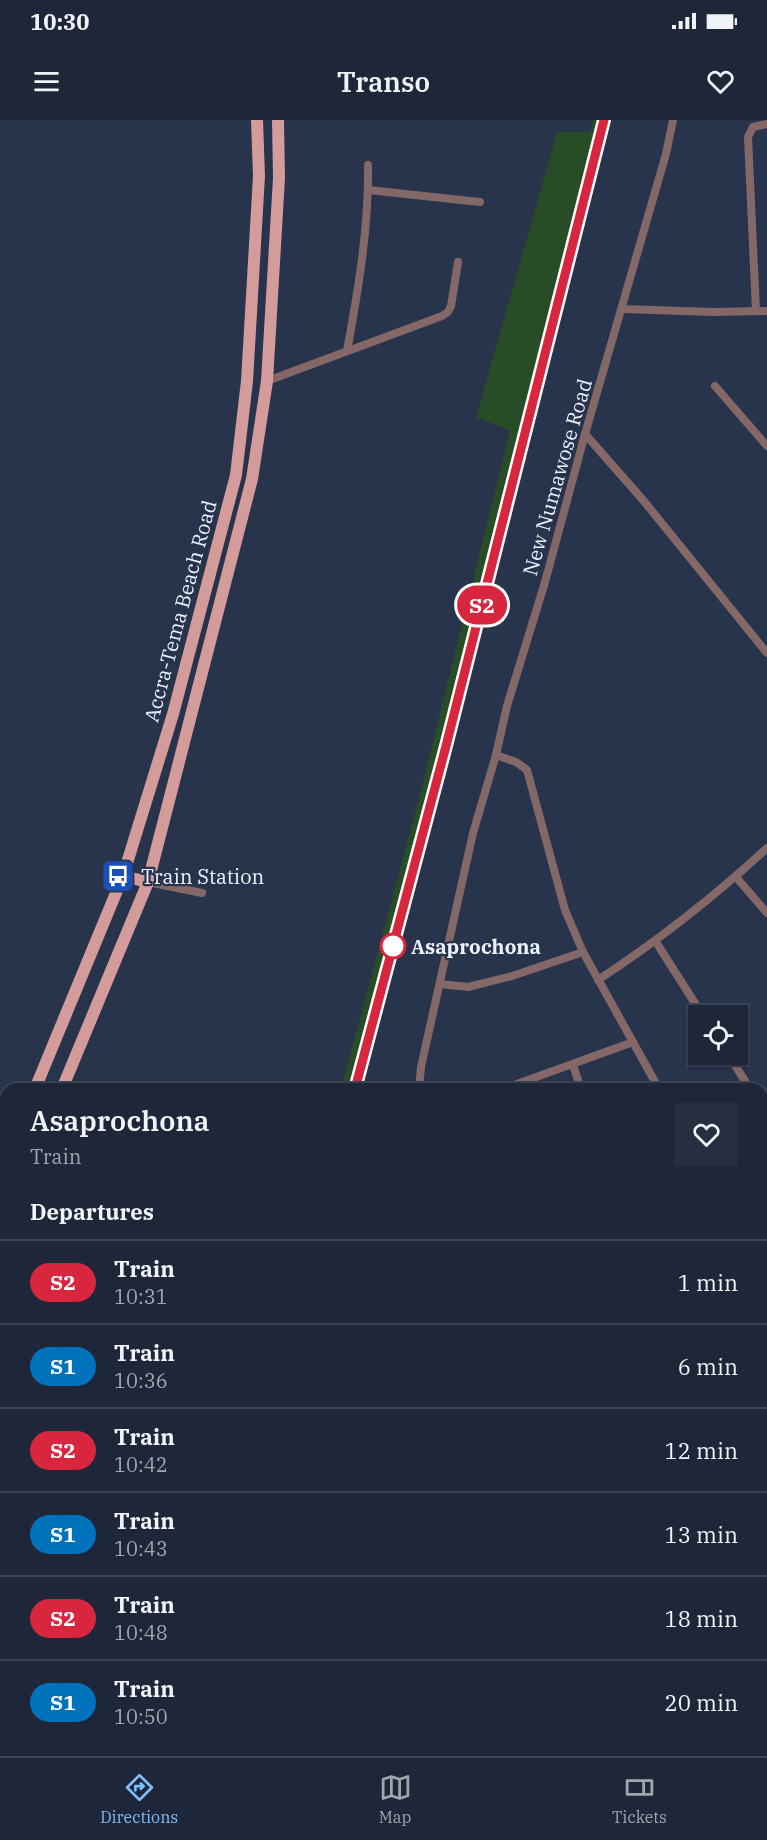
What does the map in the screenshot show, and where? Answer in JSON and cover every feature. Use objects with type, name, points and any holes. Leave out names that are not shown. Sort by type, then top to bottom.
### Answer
[{"type":"main road","name":"Accra-Tema Beach Road","points":[[37,1083],[123,876],[173,714],[236,475],[247,381],[258,188],[257,120]]},
{"type":"main road","name":"Accra-Tema Beach Road","points":[[64,1083],[148,882],[252,479],[267,381],[279,178],[278,120]]},
{"type":"main road","points":[[123,876],[148,882]]},
{"type":"street","name":"New Numawose Road","points":[[420,1083],[421,1067],[473,833],[507,706],[545,582],[666,154],[673,120]]},
{"type":"street","points":[[756,311],[748,137],[753,127],[767,124]]},
{"type":"street","points":[[347,351],[357,296],[368,190],[368,165]]},
{"type":"street","points":[[368,190],[480,202]]},
{"type":"street","points":[[267,381],[442,316],[448,312],[458,262]]},
{"type":"street","points":[[622,309],[767,311]]},
{"type":"street","points":[[715,386],[767,446]]},
{"type":"street","points":[[585,434],[643,500],[767,653]]},
{"type":"street","points":[[496,754],[516,762],[527,770],[565,910],[598,980],[655,1083]]},
{"type":"street","points":[[598,980],[656,942],[736,877],[767,848]]},
{"type":"street","points":[[736,877],[767,913]]},
{"type":"street","points":[[148,882],[201,893]]},
{"type":"street","points":[[656,942],[696,1005]]},
{"type":"street","points":[[440,984],[468,987],[512,976],[583,951]]},
{"type":"street","points":[[520,1083],[633,1042]]},
{"type":"street","points":[[573,1065],[578,1083]]},
{"type":"street","points":[[735,1065],[746,1083]]},
{"type":"green space","points":[[593,120],[607,120],[534,390],[458,702],[359,1083],[343,1083],[418,802],[510,431],[476,417],[557,132],[590,132]]},
{"type":"railway","points":[[357,1083],[446,746],[604,120]]},
{"type":"train","name":"S2","points":[[357,1083],[446,746],[604,120]]},
{"type":"place","name":"Train Station","points":[[118,876]]},
{"type":"place","name":"Asaprochona","points":[[393,946]]}]
